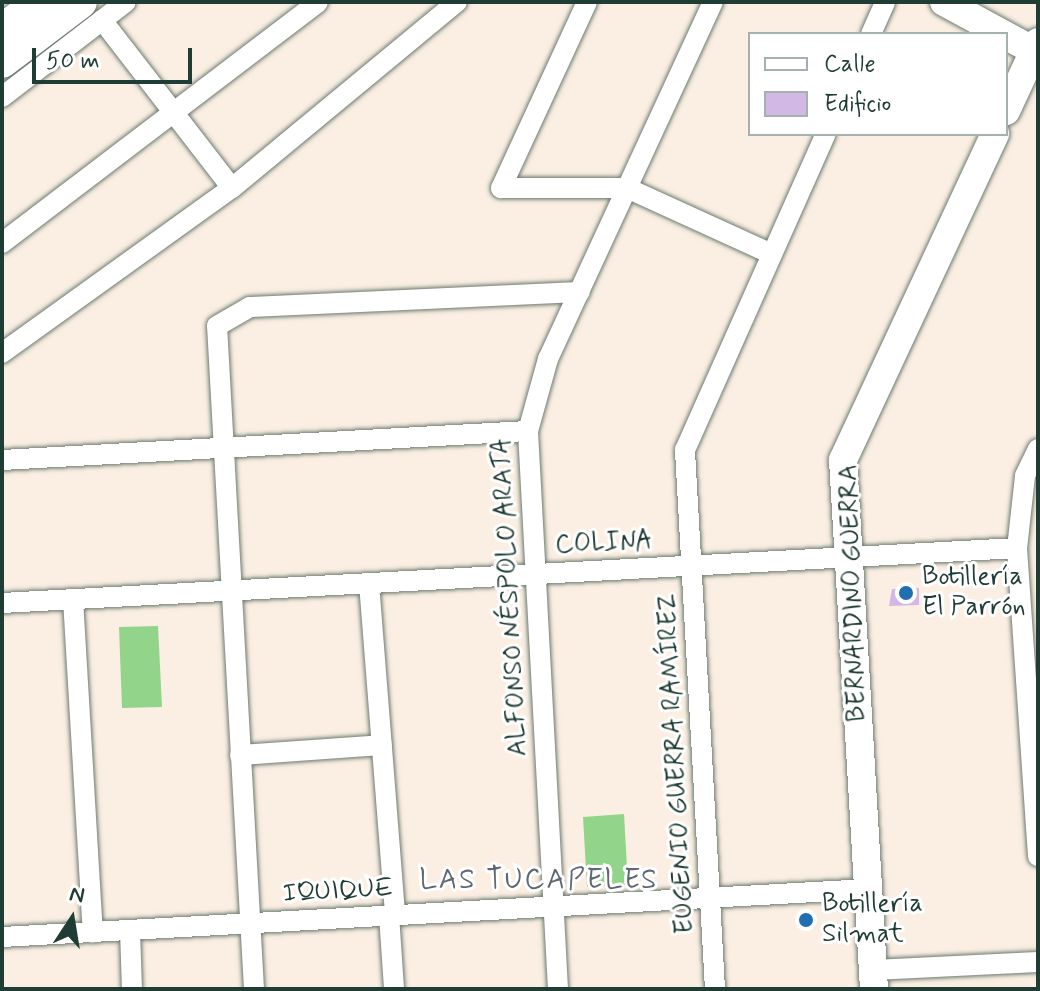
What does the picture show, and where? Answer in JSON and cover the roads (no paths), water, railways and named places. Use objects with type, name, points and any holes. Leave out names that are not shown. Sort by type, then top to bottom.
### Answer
[{"type":"main road","points":[[2,30],[39,2]]},
{"type":"main road","points":[[2,62],[92,11]]},
{"type":"street","points":[[2,97],[92,11],[126,2]]},
{"type":"street","points":[[2,243],[318,2]]},
{"type":"street","points":[[2,353],[232,188],[457,2]]},
{"type":"street","points":[[587,2],[501,188],[627,188],[772,254]]},
{"type":"street","name":"ALFONSO NÉSPOLO ARATA","points":[[558,989],[533,574],[528,431],[548,359],[713,2]]},
{"type":"street","points":[[872,32],[885,2]]},
{"type":"street","points":[[944,2],[1005,32]]},
{"type":"street","points":[[92,11],[232,188]]},
{"type":"street","points":[[1008,34],[1037,48],[1018,104]]},
{"type":"street","name":"EUGENIO GUERRA RAMÍREZ","points":[[715,989],[685,450],[825,136]]},
{"type":"street","name":"BERNARDINO GUERRA","points":[[874,980],[843,460],[994,136]]},
{"type":"street","points":[[254,989],[217,326],[250,307],[580,292]]},
{"type":"street","points":[[2,460],[528,431]]},
{"type":"street","points":[[1038,449],[1025,476],[1017,548],[1031,661],[1038,856]]},
{"type":"street","name":"COLINA","points":[[2,603],[1017,548]]},
{"type":"street","points":[[369,583],[382,745],[394,989]]},
{"type":"street","points":[[73,599],[93,932]]},
{"type":"street","points":[[240,755],[382,745]]},
{"type":"street","name":"IQUIQUE","points":[[2,937],[868,889]]},
{"type":"street","points":[[130,930],[132,989]]},
{"type":"street","points":[[874,980],[1038,962]]},
{"type":"place","name":"Botillería El Parrón","points":[[906,593]]},
{"type":"place","name":"Botillería Silmat","points":[[806,920]]},
{"type":"district","name":"LAS TUCAPELES","points":[[539,881]]}]
